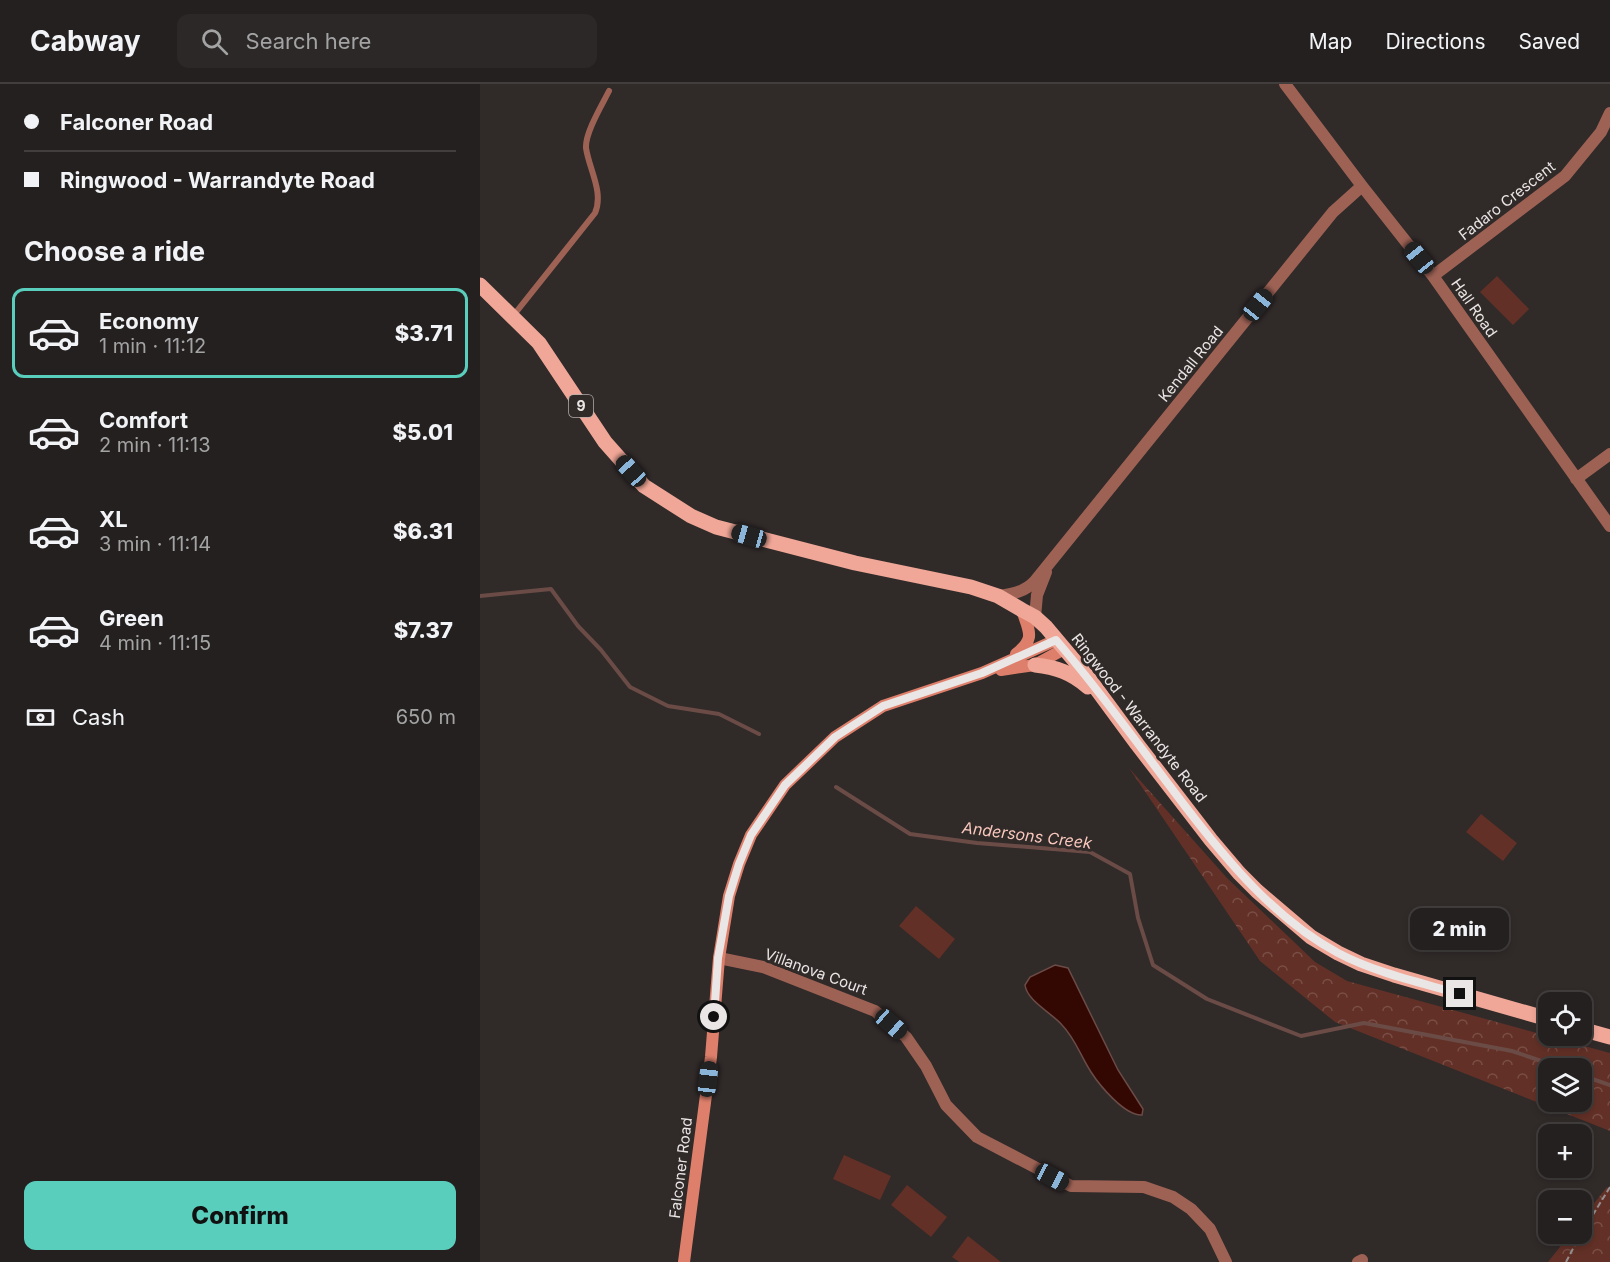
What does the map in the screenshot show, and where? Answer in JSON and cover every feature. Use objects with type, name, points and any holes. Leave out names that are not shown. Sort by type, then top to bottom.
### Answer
[{"type":"main road","name":"Ringwood - Warrandyte Road","points":[[480,285],[539,343],[605,442],[644,486],[691,516],[716,527],[855,563],[971,587],[998,596],[1029,614],[1060,644],[1084,672],[1211,840],[1239,873],[1292,922],[1311,937],[1361,964],[1538,1016]]},
{"type":"main road","points":[[1001,666],[1026,646],[1030,633],[1029,614]]},
{"type":"main road","name":"Falconer Road","points":[[982,673],[1035,665],[1060,644]]},
{"type":"main road","name":"Falconer Road","points":[[684,1262],[711,1057],[718,958],[729,896],[751,835],[785,785],[835,737],[883,706],[1060,644]]},
{"type":"main road","points":[[1035,665],[1066,671],[1079,679],[1137,744]]},
{"type":"main road","points":[[1592,1032],[1610,1037]]},
{"type":"street","name":"Hall Road","points":[[1285,84],[1433,276],[1610,526]]},
{"type":"street","name":"Fadaro Crescent","points":[[1433,276],[1565,176],[1601,132],[1610,113]]},
{"type":"street","name":"Kendall Road","points":[[998,596],[1028,588],[1049,565],[1333,212],[1362,186]]},
{"type":"street","points":[[1576,479],[1610,454]]},
{"type":"street","name":"Kendall Road","points":[[1029,614],[1049,565]]},
{"type":"street","name":"Villanova Court","points":[[718,958],[763,967],[875,1011],[906,1037],[926,1066],[946,1105],[977,1137],[1071,1186],[1144,1187],[1173,1197],[1191,1209],[1210,1229],[1226,1262]]},
{"type":"lane","points":[[513,316],[595,213],[598,196],[586,145],[592,125],[609,91]]},
{"type":"path","points":[[1566,1262],[1610,1187]]},
{"type":"green space","points":[[1497,276],[1529,309],[1513,325],[1480,292]]},
{"type":"green space","points":[[1129,768],[1227,878],[1315,962],[1347,981],[1538,1033],[1538,1046],[1584,1046],[1610,1053],[1610,1131],[1562,1112],[1592,1112],[1592,1058],[1538,1058],[1538,1102],[1335,1022],[1260,961]]},
{"type":"green space","points":[[1481,814],[1517,843],[1503,861],[1466,832]]},
{"type":"green space","points":[[916,906],[955,939],[939,959],[899,926]]},
{"type":"green space","points":[[844,1155],[891,1176],[880,1200],[833,1179]]},
{"type":"green space","points":[[907,1185],[947,1217],[931,1237],[891,1205]]},
{"type":"green space","points":[[1607,1187],[1610,1190],[1610,1262],[1548,1262],[1562,1244],[1592,1244],[1592,1206]]},
{"type":"green space","points":[[968,1236],[1001,1262],[959,1262],[952,1257]]},
{"type":"shaded area","points":[[1055,965],[1068,968],[1118,1070],[1143,1109],[1142,1115],[1128,1111],[1121,1106],[1100,1085],[1067,1030],[1035,1002],[1027,991],[1025,985],[1030,977]]},
{"type":"waterway","name":"Andersons Creek","points":[[480,596],[551,589],[578,626],[601,650],[630,687],[668,706],[719,714],[759,734]]},
{"type":"waterway","name":"Andersons Creek","points":[[836,787],[910,834],[977,843],[1090,852],[1130,874],[1138,918],[1153,965],[1207,999],[1301,1036],[1364,1023],[1512,1051],[1538,1060]]},
{"type":"waterway","name":"Andersons Creek","points":[[1592,1079],[1610,1085]]},
{"type":"route","points":[[714,1017],[718,958],[729,896],[751,835],[785,785],[835,737],[883,706],[1001,666],[1056,640],[1084,672],[1211,840],[1239,873],[1292,922],[1311,937],[1361,964],[1460,994]]}]
